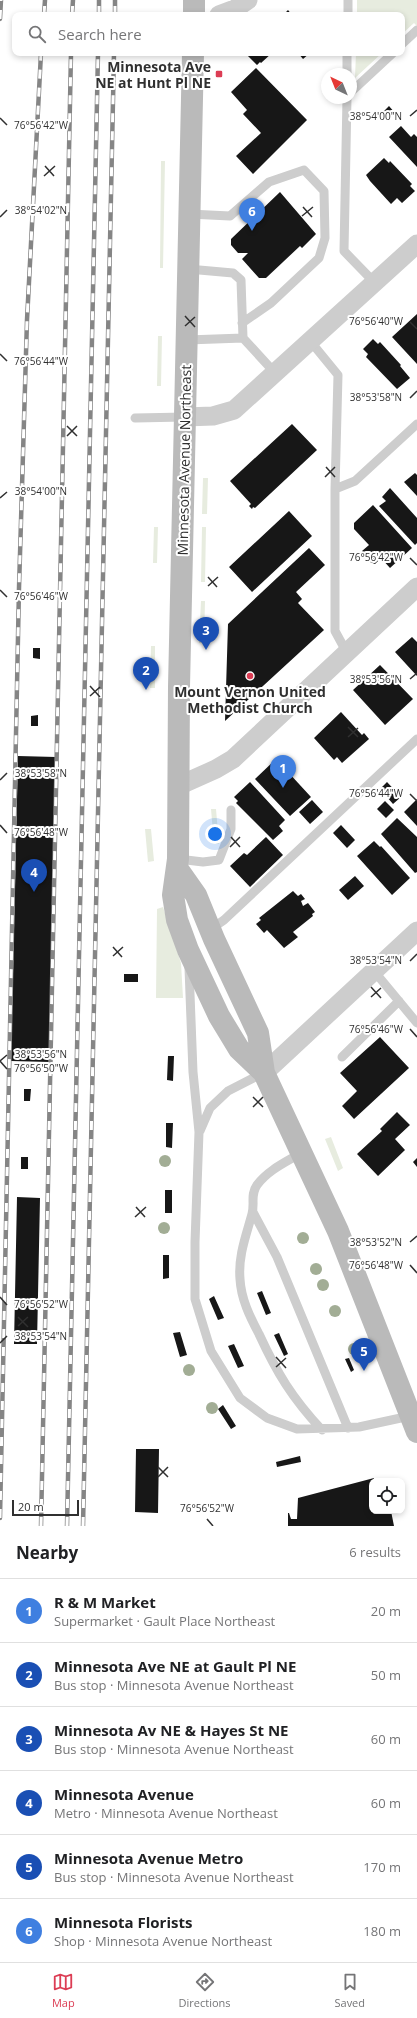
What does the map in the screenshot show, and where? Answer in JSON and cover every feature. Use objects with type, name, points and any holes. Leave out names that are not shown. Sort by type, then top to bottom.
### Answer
[{"type":"main road","points":[[194,0],[194,12]]},
{"type":"main road","name":"Minnesota Avenue Northeast","points":[[193,56],[179,686],[178,863],[173,895],[177,920],[188,950],[220,1016],[239,1049],[264,1073]]},
{"type":"main road","name":"Minnesota Avenue Northeast","points":[[178,863],[196,895],[258,1033],[264,1073],[303,1152],[338,1231],[414,1424]]},
{"type":"street","points":[[227,12],[235,9],[248,0]]},
{"type":"street","points":[[185,417],[213,416],[234,410],[276,374],[417,244]]},
{"type":"street","points":[[178,786],[216,769],[233,759],[417,587]]},
{"type":"street","points":[[264,1073],[417,931]]},
{"type":"lane","points":[[348,0],[348,12]]},
{"type":"lane","points":[[405,41],[417,30]]},
{"type":"lane","points":[[347,56],[347,68]]},
{"type":"lane","points":[[357,86],[390,56]]},
{"type":"lane","points":[[346,104],[344,251],[375,284]]},
{"type":"lane","points":[[189,214],[230,216],[269,182],[304,170],[324,191],[325,238],[320,258],[271,303],[242,323]]},
{"type":"lane","points":[[188,269],[233,272],[241,280],[243,338],[276,374]]},
{"type":"lane","points":[[187,340],[243,338]]},
{"type":"lane","points":[[311,342],[338,375],[335,490],[335,631],[347,653]]},
{"type":"lane","points":[[135,418],[185,417]]},
{"type":"lane","points":[[335,490],[355,481],[417,424]]},
{"type":"lane","points":[[211,929],[224,920],[417,739]]},
{"type":"lane","points":[[178,863],[219,860],[232,829],[230,810]]},
{"type":"lane","points":[[188,950],[193,1072],[199,1132],[195,1242],[195,1298],[211,1351],[240,1398],[267,1418],[296,1429],[322,1430],[414,1424]]},
{"type":"lane","points":[[374,971],[417,1023]]},
{"type":"lane","points":[[342,1057],[399,1001]]},
{"type":"lane","points":[[199,1132],[210,1108],[228,1091],[264,1073]]},
{"type":"lane","points":[[303,1152],[270,1172],[257,1185],[252,1197],[253,1212],[241,1250],[240,1280],[246,1308],[286,1387],[302,1409],[322,1430]]},
{"type":"lane","points":[[253,1212],[277,1256],[348,1428]]},
{"type":"shaded area","points":[[357,0],[417,0],[417,26],[414,23],[405,31],[405,12],[357,12]]},
{"type":"shaded area","points":[[356,56],[379,56],[357,76]]},
{"type":"shaded area","points":[[161,161],[165,161],[163,268],[160,268]]},
{"type":"shaded area","points":[[158,336],[162,336],[161,386],[157,386]]},
{"type":"shaded area","points":[[203,478],[208,478],[207,514],[202,514]]},
{"type":"shaded area","points":[[154,527],[158,527],[157,563],[153,563]]},
{"type":"shaded area","points":[[202,527],[206,527],[205,582],[201,582]]},
{"type":"shaded area","points":[[201,601],[205,601],[204,643],[199,643]]},
{"type":"shaded area","points":[[151,646],[155,646],[155,688],[150,688]]},
{"type":"shaded area","points":[[211,809],[216,809],[219,844],[214,844]]},
{"type":"shaded area","points":[[145,829],[151,829],[154,861],[148,862]]},
{"type":"shaded area","points":[[163,907],[181,963],[183,998],[156,998],[157,909]]},
{"type":"shaded area","points":[[331,1137],[343,1168],[338,1171],[325,1139]]},
{"type":"building","points":[[248,56],[269,56],[261,63],[260,62],[257,65]]},
{"type":"building","points":[[256,68],[307,120],[253,174],[236,156],[261,133],[243,114],[247,110],[231,92]]},
{"type":"building","points":[[389,106],[395,113],[388,120],[382,113]]},
{"type":"building","points":[[401,126],[411,137],[414,134],[417,137],[417,167],[389,137]]},
{"type":"building","points":[[384,158],[389,163],[390,161],[412,184],[410,186],[415,191],[402,203],[397,198],[391,204],[366,175]]},
{"type":"building","points":[[280,192],[316,234],[302,248],[300,246],[266,278],[259,278],[242,259],[248,253],[238,253],[231,245],[231,239]]},
{"type":"building","points":[[417,314],[417,364],[392,337]]},
{"type":"building","points":[[373,339],[378,344],[380,342],[401,365],[400,366],[410,378],[397,389],[366,357],[368,354],[363,349]]},
{"type":"building","points":[[292,424],[317,450],[255,508],[253,507],[252,509],[249,506],[251,504],[230,481]]},
{"type":"building","points":[[415,473],[417,475],[417,496],[404,482]]},
{"type":"building","points":[[390,488],[417,518],[417,543],[415,545],[379,506],[386,501],[382,497]]},
{"type":"building","points":[[373,505],[412,548],[390,568],[381,558],[375,564],[365,560],[362,551],[369,545],[354,529],[354,523]]},
{"type":"building","points":[[289,511],[312,536],[252,592],[229,567]]},
{"type":"building","name":"Mount Vernon United Methodist Church","points":[[309,548],[325,565],[296,592],[302,599],[298,603],[324,630],[225,721],[228,624]]},
{"type":"building","points":[[412,637],[417,642],[417,676],[395,652]]},
{"type":"building","points":[[33,648],[40,648],[40,659],[33,658]]},
{"type":"building","points":[[380,665],[413,699],[385,725],[353,690]]},
{"type":"building","points":[[341,712],[362,735],[364,733],[369,739],[342,763],[337,757],[334,760],[314,738]]},
{"type":"building","points":[[38,715],[38,726],[31,726],[31,716]]},
{"type":"building","points":[[18,756],[56,757],[50,1062],[11,1061]]},
{"type":"building","points":[[276,759],[311,797],[290,816],[255,779]]},
{"type":"building","points":[[250,782],[285,820],[279,826],[283,831],[273,840],[236,803],[238,801],[234,797]]},
{"type":"building","points":[[387,782],[401,797],[393,804],[380,789]]},
{"type":"building","points":[[417,799],[417,826],[404,812]]},
{"type":"building","points":[[312,800],[323,812],[310,824],[299,812]]},
{"type":"building","points":[[385,801],[394,810],[386,818],[377,809]]},
{"type":"building","points":[[397,818],[417,837],[417,872],[415,873],[381,834]]},
{"type":"building","points":[[341,825],[355,840],[347,848],[333,833]]},
{"type":"building","points":[[266,837],[283,855],[250,887],[230,866],[244,853],[247,855]]},
{"type":"building","points":[[374,841],[380,847],[381,846],[410,878],[392,895],[357,856]]},
{"type":"building","points":[[355,876],[364,886],[348,900],[339,890]]},
{"type":"building","points":[[293,891],[298,896],[301,894],[305,899],[301,901],[303,906],[308,903],[315,912],[312,914],[313,916],[293,932],[298,937],[284,948],[267,930],[264,933],[256,924],[261,920],[259,918]]},
{"type":"building","points":[[124,974],[138,974],[138,982],[124,982]]},
{"type":"building","points":[[380,1037],[409,1068],[354,1119],[342,1106],[357,1091],[340,1073]]},
{"type":"building","points":[[168,1056],[174,1056],[173,1081],[167,1080]]},
{"type":"building","points":[[24,1089],[31,1089],[30,1101],[24,1101]]},
{"type":"building","points":[[397,1112],[410,1125],[395,1139],[405,1150],[378,1176],[357,1154],[382,1131],[380,1129]]},
{"type":"building","points":[[166,1123],[173,1123],[172,1148],[166,1147]]},
{"type":"building","points":[[21,1157],[28,1157],[28,1169],[21,1169]]},
{"type":"building","points":[[417,1158],[417,1167],[413,1162]]},
{"type":"building","points":[[165,1190],[172,1190],[172,1213],[165,1213]]},
{"type":"building","points":[[17,1197],[40,1198],[37,1344],[14,1344]]},
{"type":"building","points":[[163,1255],[169,1255],[169,1278],[163,1279]]},
{"type":"building","points":[[262,1291],[271,1313],[266,1315],[257,1293]]},
{"type":"building","points":[[214,1296],[224,1318],[218,1320],[209,1299]]},
{"type":"building","points":[[180,1332],[187,1355],[180,1357],[173,1333]]},
{"type":"building","points":[[279,1333],[288,1354],[284,1356],[274,1335]]},
{"type":"building","points":[[234,1344],[244,1366],[238,1368],[228,1346]]},
{"type":"building","points":[[349,1358],[354,1370],[351,1372],[345,1359]]},
{"type":"building","points":[[223,1405],[236,1426],[231,1429],[218,1409]]},
{"type":"building","points":[[136,1449],[159,1449],[158,1513],[135,1512]]},
{"type":"building","points":[[300,1456],[301,1462],[277,1467],[276,1462]]},
{"type":"building","points":[[369,1479],[369,1514],[392,1514],[394,1526],[288,1526],[288,1513],[291,1519],[297,1519],[298,1498]]},
{"type":"railway","points":[[0,19],[1,0]]},
{"type":"railway","points":[[44,12],[45,0]]},
{"type":"railway","points":[[72,12],[73,0]]},
{"type":"railway","points":[[99,0],[99,12]]},
{"type":"railway","points":[[115,0],[115,12]]},
{"type":"railway","points":[[0,1518],[19,588],[27,320],[41,56]]},
{"type":"railway","points":[[41,1526],[71,56]]},
{"type":"railway","points":[[67,1526],[98,56]]},
{"type":"railway","points":[[83,1526],[114,56]]},
{"type":"place","name":"Minnesota Ave NE at Hunt Pl NE","points":[[219,74]]},
{"type":"place","name":"Minnesota Florists","points":[[252,231]]},
{"type":"place","name":"Minnesota Av NE & Hayes St NE","points":[[206,650]]},
{"type":"place","name":"Mount Vernon United Methodist Church","points":[[250,676]]},
{"type":"place","name":"Minnesota Ave NE at Gault Pl NE","points":[[146,690]]},
{"type":"place","name":"R & M Market","points":[[283,788]]},
{"type":"place","name":"Minnesota Avenue","points":[[34,892]]},
{"type":"place","name":"Minnesota Avenue Metro","points":[[364,1371]]}]
